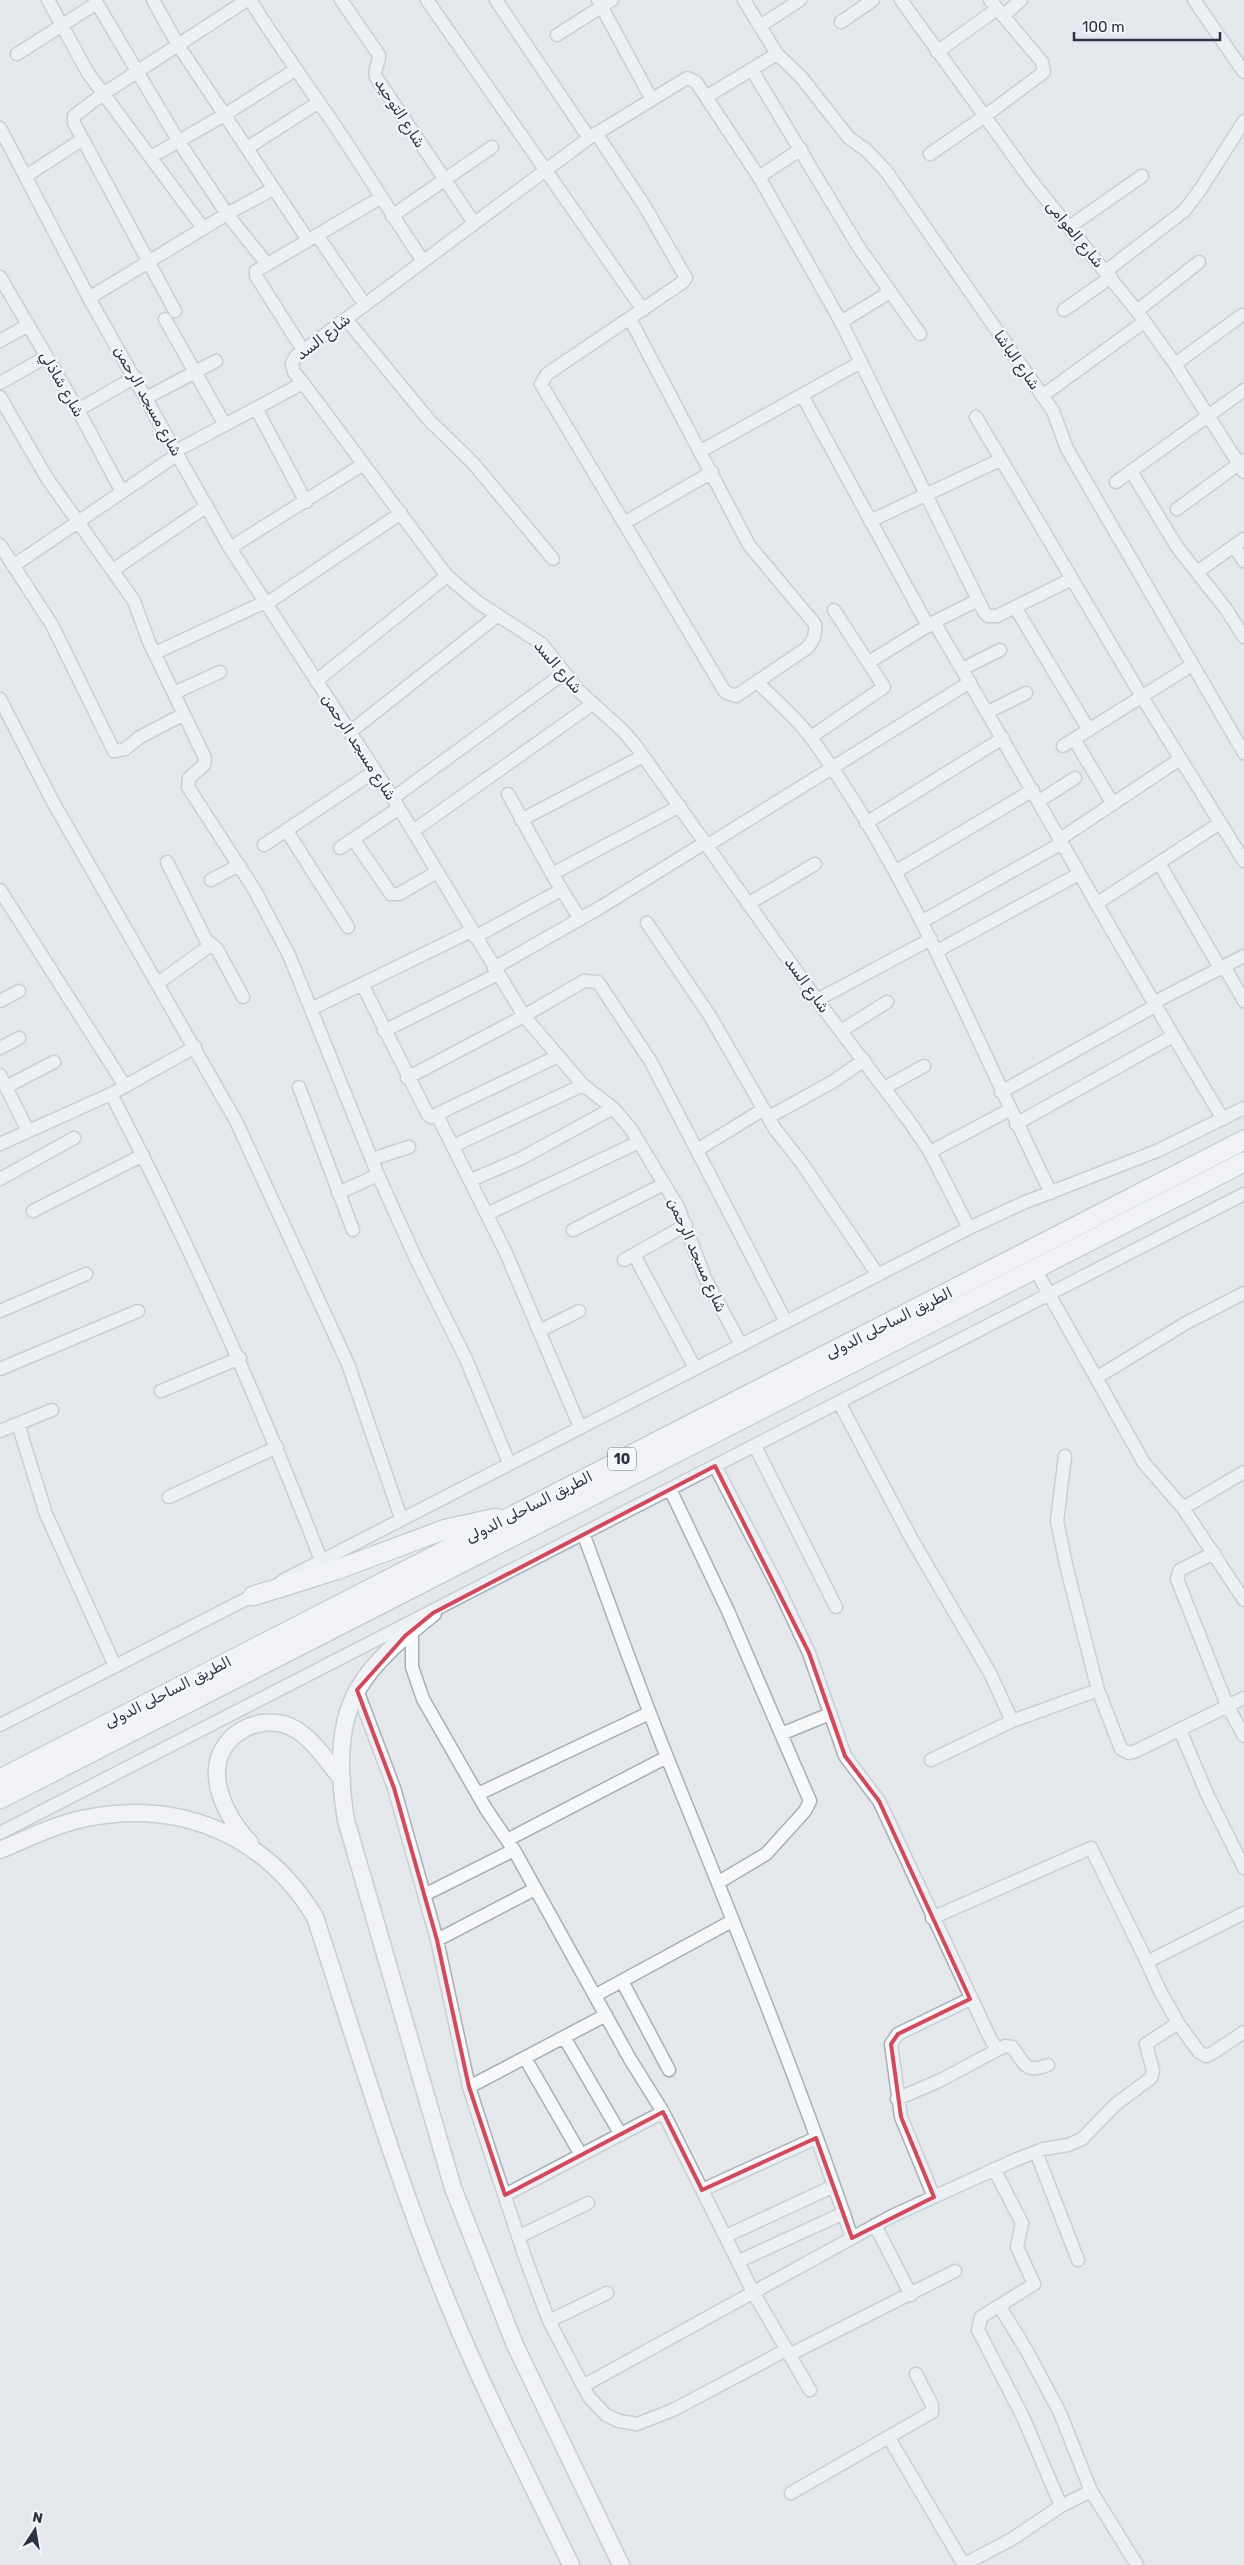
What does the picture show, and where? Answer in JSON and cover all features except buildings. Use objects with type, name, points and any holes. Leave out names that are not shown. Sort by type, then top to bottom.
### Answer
[{"type":"highway","name":"الطريق الساحلى الدولى","points":[[0,1778],[1244,1140]]},
{"type":"highway","name":"الطريق الساحلى الدولى","points":[[0,1799],[1244,1162]]},
{"type":"highway","points":[[253,1596],[311,1579],[446,1529],[514,1515]]},
{"type":"main road","points":[[433,1613],[412,1629],[369,1674],[357,1690],[343,1736],[343,1799],[350,1840],[453,2188],[515,2345],[621,2565]]},
{"type":"main road","points":[[260,1854],[232,1819],[222,1798],[217,1776],[221,1753],[236,1734],[250,1726],[265,1722],[289,1726],[308,1740],[342,1779]]},
{"type":"main road","points":[[0,1850],[68,1823],[100,1816],[134,1814],[172,1817],[208,1825],[245,1843],[292,1883],[315,1918],[409,2202],[432,2264],[495,2412],[571,2565]]},
{"type":"street","points":[[48,0],[85,68],[203,228]]},
{"type":"street","points":[[153,0],[178,45],[226,114],[273,189],[365,305]]},
{"type":"street","points":[[225,425],[195,372],[149,262],[74,123],[74,116],[103,94],[249,0],[295,70],[319,102],[392,216],[424,261]]},
{"type":"street","name":"شارع التوحيد","points":[[341,0],[378,54],[379,62],[375,69],[376,77],[474,223]]},
{"type":"street","points":[[427,0],[643,310]]},
{"type":"street","points":[[496,0],[644,206],[685,275],[684,282],[547,374],[541,384],[725,692],[736,696],[807,648],[813,642],[816,633],[815,624],[749,545],[630,319]]},
{"type":"street","name":"شارع الباشا","points":[[744,0],[777,54],[801,76],[849,138],[866,150],[886,171],[1058,420],[1067,449],[1244,753]]},
{"type":"street","points":[[760,26],[800,0]]},
{"type":"street","points":[[841,22],[873,0]]},
{"type":"street","name":"شارع العوامى","points":[[901,0],[1034,183],[1141,317],[1175,364],[1208,417],[1242,465]]},
{"type":"street","points":[[937,52],[997,8],[1021,0]]},
{"type":"street","points":[[1194,0],[1244,72]]},
{"type":"street","points":[[17,54],[96,2],[179,142],[227,214],[266,264]]},
{"type":"street","points":[[557,34],[604,2],[651,98]]},
{"type":"street","points":[[930,154],[1042,74],[1045,68],[997,8]]},
{"type":"street","points":[[777,54],[706,97],[759,177],[841,322],[984,612],[992,617],[1072,578]]},
{"type":"street","points":[[151,157],[226,114],[295,70]]},
{"type":"street","points":[[752,70],[853,238],[920,334]]},
{"type":"street","name":"شارع السد","points":[[706,97],[696,82],[688,78],[651,98],[593,136],[303,350],[292,363],[294,372],[447,576],[498,615],[542,644],[564,673],[592,704],[623,731],[643,756],[840,1031],[864,1060],[930,1152],[970,1228]]},
{"type":"street","points":[[247,148],[319,102]]},
{"type":"street","points":[[1064,310],[1188,206],[1244,121]]},
{"type":"street","name":"شارع مسجد الرحمن","points":[[0,128],[89,298],[230,548],[396,803],[524,1016],[556,1057],[583,1084],[614,1108],[639,1142],[686,1225],[705,1278],[741,1345]]},
{"type":"street","points":[[26,176],[83,140]]},
{"type":"street","points":[[392,216],[443,178],[492,147]]},
{"type":"street","points":[[759,177],[801,150]]},
{"type":"street","points":[[1069,227],[1142,176]]},
{"type":"street","points":[[89,298],[203,228],[273,189]]},
{"type":"street","points":[[303,350],[256,276],[257,270],[380,198]]},
{"type":"street","points":[[1042,396],[1141,317],[1199,262]]},
{"type":"street","name":"شارع شاذلي","points":[[2,285],[78,410],[122,492]]},
{"type":"street","points":[[841,322],[890,292]]},
{"type":"street","points":[[1175,364],[1242,315]]},
{"type":"street","points":[[346,319],[429,420],[474,463],[553,558]]},
{"type":"street","points":[[0,341],[28,325]]},
{"type":"street","points":[[0,383],[46,357]]},
{"type":"street","points":[[146,398],[216,361]]},
{"type":"street","points":[[701,451],[861,362]]},
{"type":"street","points":[[78,410],[134,377]]},
{"type":"street","points":[[13,566],[177,452],[303,383]]},
{"type":"street","points":[[1116,482],[1244,390]]},
{"type":"street","points":[[802,395],[870,521],[931,624],[962,669],[988,712],[1096,904],[1224,1119]]},
{"type":"street","points":[[0,397],[47,478],[134,601],[155,653],[205,758],[204,765],[189,778],[188,787],[238,865],[278,933],[311,1009],[378,1176],[466,1359],[509,1463]]},
{"type":"street","points":[[256,408],[306,502]]},
{"type":"street","points":[[976,417],[1142,697],[1244,861]]},
{"type":"street","points":[[870,521],[1000,460]]},
{"type":"street","points":[[230,548],[306,502],[362,465]]},
{"type":"street","points":[[1177,509],[1242,465]]},
{"type":"street","points":[[1131,471],[1173,540],[1226,609],[1244,637]]},
{"type":"street","points":[[624,523],[712,472]]},
{"type":"street","points":[[113,570],[208,506]]},
{"type":"street","points":[[155,653],[266,603],[401,513]]},
{"type":"street","points":[[1197,572],[1239,542],[1244,561]]},
{"type":"street","points":[[0,545],[52,625],[114,751],[125,749],[140,737],[184,714]]},
{"type":"street","points":[[316,681],[447,576]]},
{"type":"street","points":[[869,662],[931,624],[978,600]]},
{"type":"street","points":[[1015,607],[1089,730]]},
{"type":"street","points":[[811,737],[883,689],[883,683],[834,610]]},
{"type":"street","points":[[350,732],[498,615]]},
{"type":"street","points":[[962,669],[1000,650]]},
{"type":"street","points":[[1113,804],[1068,742],[1192,666]]},
{"type":"street","points":[[174,693],[220,672]]},
{"type":"street","points":[[340,848],[564,673]]},
{"type":"street","points":[[757,682],[811,737],[896,872],[923,920],[1009,1110],[1050,1193]]},
{"type":"street","points":[[384,1031],[496,971],[970,682]]},
{"type":"street","points":[[988,712],[1026,693]]},
{"type":"street","points":[[0,699],[5,723],[158,983],[236,1121],[348,1364],[401,1518]]},
{"type":"street","points":[[413,831],[592,704]]},
{"type":"street","points":[[866,824],[1003,738]]},
{"type":"street","points":[[521,820],[643,756]]},
{"type":"street","points":[[923,920],[1061,841],[1180,759]]},
{"type":"street","points":[[264,845],[375,771]]},
{"type":"street","points":[[896,872],[1036,796],[1075,778]]},
{"type":"street","points":[[508,794],[561,890],[580,919]]},
{"type":"street","points":[[552,874],[680,806]]},
{"type":"street","points":[[1096,904],[1220,823]]},
{"type":"street","points":[[287,831],[348,927]]},
{"type":"street","points":[[353,839],[391,894],[399,894],[437,872]]},
{"type":"street","points":[[167,862],[210,945],[217,950],[243,997]]},
{"type":"street","points":[[1159,863],[1244,1001]]},
{"type":"street","points":[[748,904],[815,864]]},
{"type":"street","points":[[211,880],[238,865]]},
{"type":"street","points":[[937,951],[1079,874]]},
{"type":"street","points":[[0,890],[125,1086]]},
{"type":"street","points":[[311,1009],[473,934],[561,890]]},
{"type":"street","points":[[647,923],[710,1016],[767,1113],[878,1275]]},
{"type":"street","points":[[818,1000],[931,939]]},
{"type":"street","points":[[158,983],[210,945]]},
{"type":"street","points":[[1001,1092],[1154,1004],[1244,956]]},
{"type":"street","points":[[407,1078],[524,1016],[584,981],[598,982],[651,1062],[786,1322]]},
{"type":"street","points":[[362,984],[407,1078],[428,1115],[431,1117],[437,1116],[556,1057]]},
{"type":"street","points":[[0,1001],[19,991]]},
{"type":"street","points":[[840,1031],[887,1002]]},
{"type":"street","points":[[1016,1124],[1173,1036]]},
{"type":"street","points":[[0,1048],[19,1038]]},
{"type":"street","points":[[0,1144],[111,1094],[195,1047]]},
{"type":"street","points":[[697,1150],[767,1113],[834,1081],[864,1060]]},
{"type":"street","points":[[6,1087],[54,1062]]},
{"type":"street","points":[[884,1088],[924,1066]]},
{"type":"street","points":[[0,1075],[28,1131]]},
{"type":"street","points":[[453,1146],[583,1084]]},
{"type":"street","points":[[299,1088],[353,1230]]},
{"type":"street","points":[[111,1094],[143,1155],[240,1358],[277,1447],[320,1560]]},
{"type":"street","points":[[470,1180],[528,1155],[614,1108]]},
{"type":"street","points":[[0,1725],[970,1228],[1050,1193],[1149,1154],[1244,1108]]},
{"type":"street","points":[[930,1152],[1009,1110]]},
{"type":"street","points":[[437,1116],[487,1214],[541,1330],[580,1427]]},
{"type":"street","points":[[0,1179],[74,1138]]},
{"type":"street","points":[[487,1214],[639,1142]]},
{"type":"street","points":[[372,1159],[409,1146]]},
{"type":"street","points":[[33,1211],[143,1155]]},
{"type":"street","points":[[338,1194],[378,1176]]},
{"type":"street","points":[[573,1230],[664,1184]]},
{"type":"street","points":[[0,1833],[433,1613],[583,1533],[1244,1194]]},
{"type":"street","points":[[686,1225],[629,1258],[695,1368]]},
{"type":"street","points":[[1035,1269],[1144,1463],[1183,1508],[1244,1600]]},
{"type":"street","points":[[0,1311],[86,1274]]},
{"type":"street","points":[[1096,1378],[1186,1323],[1244,1293]]},
{"type":"street","points":[[541,1330],[579,1311]]},
{"type":"street","points":[[0,1369],[138,1312]]},
{"type":"street","points":[[161,1392],[240,1358]]},
{"type":"street","points":[[839,1402],[911,1538],[990,1673],[1012,1721]]},
{"type":"street","points":[[0,1431],[52,1410]]},
{"type":"street","points":[[18,1424],[46,1514],[114,1666]]},
{"type":"street","points":[[755,1446],[836,1607]]},
{"type":"street","points":[[169,1497],[277,1447]]},
{"type":"street","points":[[1065,1456],[1057,1521],[1067,1570],[1098,1690],[1124,1751],[1136,1751],[1244,1698]]},
{"type":"street","points":[[715,1466],[777,1585],[809,1653],[845,1756],[879,1801],[970,1999],[997,2050]]},
{"type":"street","points":[[1183,1508],[1244,1472]]},
{"type":"street","points":[[670,1489],[728,1611],[808,1796],[808,1805],[766,1854],[719,1882]]},
{"type":"street","points":[[583,1533],[667,1757],[719,1882],[852,2238]]},
{"type":"street","points":[[1214,1553],[1180,1570],[1177,1575],[1227,1705],[1244,1736]]},
{"type":"street","points":[[412,1629],[412,1667],[420,1692],[478,1794],[511,1845],[606,2015],[663,2112],[739,2260],[753,2292],[810,2390]]},
{"type":"street","points":[[357,1690],[394,1788],[437,1940],[470,2087],[504,2195],[549,2321],[595,2405],[606,2415],[619,2421],[637,2424],[688,2402],[911,2295],[955,2271]]},
{"type":"street","points":[[931,1760],[1012,1721],[1098,1690]]},
{"type":"street","points":[[478,1794],[650,1713]]},
{"type":"street","points":[[781,1734],[830,1714]]},
{"type":"street","points":[[1180,1730],[1207,1794],[1244,1868]]},
{"type":"street","points":[[424,1895],[667,1757]]},
{"type":"street","points":[[932,1918],[1091,1848],[1147,1962],[1158,1989],[1178,2022],[1200,2052],[1206,2056],[1244,2032]]},
{"type":"street","points":[[437,1940],[535,1890]]},
{"type":"street","points":[[1147,1962],[1244,1913]]},
{"type":"street","points":[[596,1995],[732,1921]]},
{"type":"street","points":[[622,1981],[669,2070]]},
{"type":"street","points":[[934,2197],[906,2134],[897,2098],[891,2044],[894,2037],[970,1999]]},
{"type":"street","points":[[470,2087],[606,2015]]},
{"type":"street","points":[[583,2386],[875,2225],[994,2169],[1036,2152],[1068,2145],[1082,2139],[1116,2104],[1151,2078],[1153,2071],[1146,2044],[1178,2022]]},
{"type":"street","points":[[564,2037],[620,2135]]},
{"type":"street","points":[[897,2098],[941,2080],[997,2050],[1010,2046],[1021,2063],[1029,2068],[1037,2069],[1048,2064]]},
{"type":"street","points":[[525,2058],[581,2155]]},
{"type":"street","points":[[504,2195],[663,2112]]},
{"type":"street","points":[[702,2190],[816,2138]]},
{"type":"street","points":[[1036,2152],[1078,2260]]},
{"type":"street","points":[[994,2169],[1022,2223],[1017,2247],[1034,2283],[1033,2287],[981,2317],[978,2330],[1023,2417],[1061,2506]]},
{"type":"street","points":[[726,2236],[834,2186]]},
{"type":"street","points":[[518,2237],[588,2202]]},
{"type":"street","points":[[739,2260],[844,2213]]},
{"type":"street","points":[[875,2225],[911,2295]]},
{"type":"street","points":[[549,2321],[607,2293]]},
{"type":"street","points":[[1000,2307],[1027,2351],[1060,2413],[1092,2491],[1137,2565]]},
{"type":"street","points":[[791,2493],[932,2412],[932,2405],[916,2374]]},
{"type":"street","points":[[889,2438],[964,2565],[1012,2539],[1061,2506],[1092,2491]]},
{"type":"highlighted area","points":[[715,1466],[809,1653],[845,1756],[879,1801],[970,1999],[898,2034],[891,2044],[901,2117],[934,2197],[852,2238],[816,2138],[702,2190],[663,2112],[505,2195],[469,2087],[437,1940],[394,1788],[357,1690],[405,1636],[433,1613]]}]
